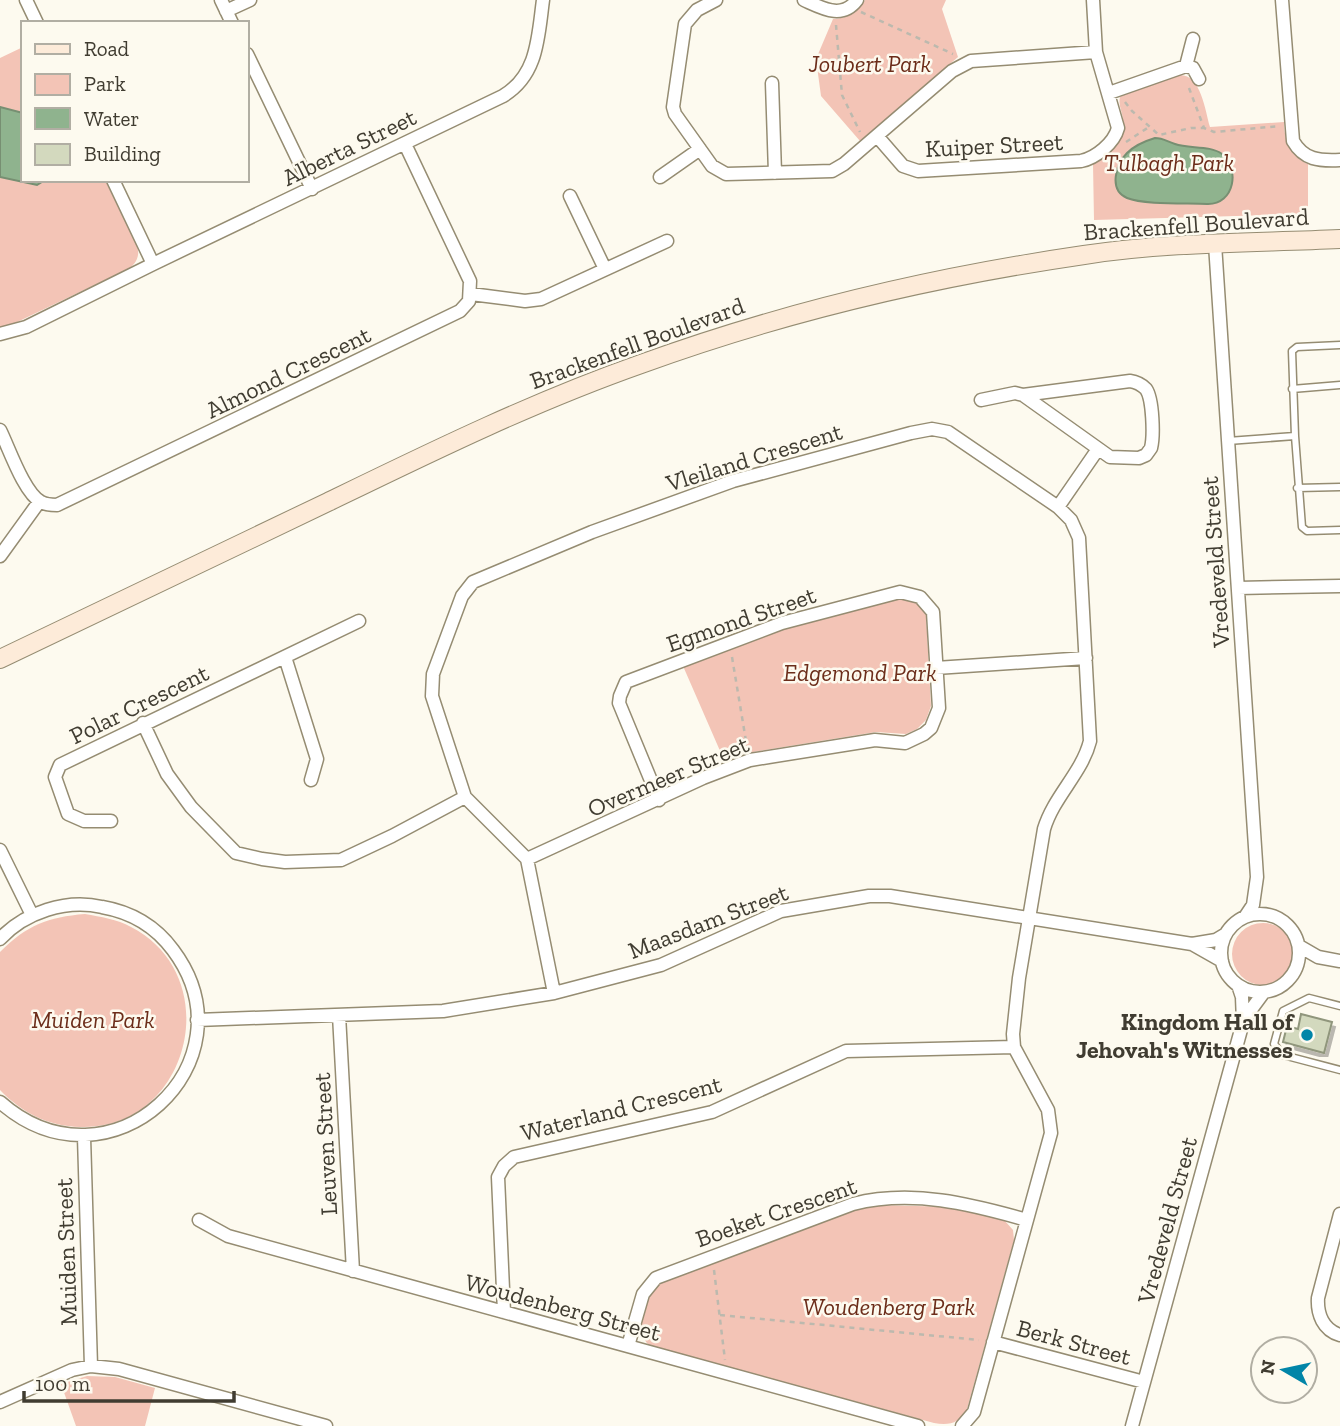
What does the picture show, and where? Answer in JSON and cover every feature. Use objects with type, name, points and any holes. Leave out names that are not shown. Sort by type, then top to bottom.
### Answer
[{"type":"street","points":[[26,0],[36,21]]},
{"type":"street","points":[[226,11],[250,0]]},
{"type":"street","name":"Alberta Street","points":[[0,334],[26,327],[503,96],[519,85],[534,60],[543,0]]},
{"type":"street","points":[[714,0],[697,10],[685,24],[673,99],[675,114],[712,166],[726,174],[832,171],[844,164],[963,64],[971,61],[1096,52]]},
{"type":"street","points":[[804,0],[834,12],[847,9],[856,1]]},
{"type":"street","name":"Kuiper Street","points":[[877,136],[903,166],[912,170],[1081,161],[1093,157],[1113,140],[1118,124],[1114,91],[1096,52],[1093,0]]},
{"type":"street","points":[[1282,0],[1293,141],[1302,153],[1315,160],[1340,160]]},
{"type":"street","points":[[1182,67],[1193,39]]},
{"type":"street","points":[[248,56],[312,189]]},
{"type":"street","points":[[1114,91],[1182,67],[1193,68],[1199,79]]},
{"type":"street","points":[[772,83],[775,173]]},
{"type":"street","points":[[405,144],[470,281],[471,294],[533,301],[667,240]]},
{"type":"street","points":[[660,177],[700,149]]},
{"type":"street","points":[[114,182],[153,264]]},
{"type":"street","points":[[570,196],[605,269]]},
{"type":"street","name":"Brackenfell Boulevard","points":[[0,659],[459,438],[642,363],[757,326],[901,289],[1084,255],[1215,244],[1340,239]]},
{"type":"street","name":"Vredeveld Street","points":[[1215,244],[1257,877],[1253,905],[1245,917]]},
{"type":"street","name":"Almond Crescent","points":[[39,502],[57,505],[82,494],[454,315],[465,307],[471,294]]},
{"type":"street","points":[[981,400],[1015,393],[1023,395],[1130,381],[1142,385],[1150,397],[1153,444],[1149,452],[1139,458],[1118,459],[1098,449],[1023,395]]},
{"type":"street","name":"Vleiland Crescent","points":[[527,859],[465,797],[431,688],[433,674],[462,596],[473,582],[592,531],[733,481],[932,429],[948,432],[1058,507],[1071,520],[1079,538],[1090,741],[1086,756],[1047,818],[1030,918]]},
{"type":"street","points":[[0,430],[31,493],[39,502],[0,556]]},
{"type":"street","points":[[1058,507],[1098,449]]},
{"type":"street","points":[[1238,588],[1340,586]]},
{"type":"street","name":"Egmond Street","points":[[659,800],[620,703],[626,682],[782,623],[900,593],[920,597],[933,612],[936,668]]},
{"type":"street","name":"Polar Crescent","points":[[111,821],[85,821],[68,814],[55,777],[60,765],[359,621]]},
{"type":"street","points":[[285,657],[317,759],[311,780]]},
{"type":"street","points":[[936,668],[1086,658]]},
{"type":"street","name":"Overmeer Street","points":[[527,859],[713,774],[750,760],[875,740],[905,743],[916,738],[924,734],[936,719],[939,708],[936,668]]},
{"type":"street","points":[[143,723],[167,774],[191,807],[236,853],[262,859],[285,862],[341,860],[465,797]]},
{"type":"street","points":[[0,850],[32,915]]},
{"type":"street","points":[[527,859],[554,993]]},
{"type":"street","name":"Vredeveld Street","points":[[1257,877],[1269,915]]},
{"type":"street","name":"Maasdam Street","points":[[197,1020],[443,1011],[554,993],[661,965],[774,914],[798,907],[869,897],[890,896],[1192,944],[1216,940],[1226,934]]},
{"type":"street","points":[[0,939],[32,915],[51,908],[93,905],[114,909],[143,922],[167,942],[189,978],[197,1020],[193,1050],[182,1077],[164,1101],[141,1120],[114,1132],[84,1137],[60,1135],[15,1116],[0,1102]]},
{"type":"street","points":[[1299,946],[1299,958],[1288,981],[1264,992],[1251,991],[1238,985],[1228,975],[1222,961],[1226,934],[1234,924],[1257,914],[1269,915],[1288,926],[1299,946],[1309,953],[1334,960]]},
{"type":"street","points":[[962,1426],[974,1412],[1051,1133],[1048,1110],[1014,1047],[1014,1018],[1030,918]]},
{"type":"street","name":"Maasdam Street","points":[[1192,944],[1222,961]]},
{"type":"street","points":[[1295,970],[1334,960]]},
{"type":"street","name":"Vredeveld Street","points":[[1238,985],[1242,997],[1242,1026]]},
{"type":"street","name":"Vredeveld Street","points":[[1132,1426],[1242,1026],[1264,992]]},
{"type":"street","name":"Leuven Street","points":[[339,1015],[353,1270]]},
{"type":"street","name":"Waterland Crescent","points":[[504,1312],[498,1177],[504,1166],[514,1157],[712,1112],[846,1051],[1014,1047]]},
{"type":"street","name":"Muiden Street","points":[[84,1137],[90,1366]]},
{"type":"street","name":"Boeket Crescent","points":[[628,1346],[643,1294],[651,1282],[660,1276],[853,1204],[880,1199],[959,1202],[1027,1220]]},
{"type":"street","points":[[1340,1214],[1317,1308],[1327,1328],[1340,1335]]},
{"type":"street","name":"Woudenberg Street","points":[[199,1220],[228,1236],[918,1426]]},
{"type":"street","name":"Berk Street","points":[[993,1342],[1144,1382]]},
{"type":"street","points":[[0,1402],[57,1376],[90,1366],[119,1369],[326,1426]]},
{"type":"lane","points":[[1340,345],[1294,349],[1291,355],[1301,524],[1304,530],[1340,530]]},
{"type":"lane","points":[[1292,389],[1340,385]]},
{"type":"lane","points":[[1228,441],[1295,436]]},
{"type":"lane","points":[[1297,488],[1340,487]]},
{"type":"lane","points":[[1340,1006],[1309,998],[1283,1011],[1274,1044],[1283,1055],[1340,1070]]},
{"type":"path","points":[[856,1],[863,14],[955,55],[963,64]]},
{"type":"path","points":[[834,12],[842,95],[867,145]]},
{"type":"path","points":[[1182,67],[1204,128]]},
{"type":"path","points":[[1114,91],[1159,135],[1191,128],[1204,128],[1214,132],[1290,127]]},
{"type":"path","points":[[729,642],[750,760]]},
{"type":"path","points":[[712,1256],[727,1373]]},
{"type":"path","points":[[720,1315],[993,1342]]},
{"type":"green space","name":"Joubert Park","points":[[865,0],[946,0],[942,9],[958,57],[860,141],[821,96],[816,59],[833,19],[852,14]]},
{"type":"green space","points":[[21,48],[21,182],[106,182],[137,246],[138,255],[130,268],[0,328],[0,58]]},
{"type":"green space","name":"Tulbagh Park","points":[[1179,75],[1192,80],[1197,87],[1210,127],[1284,122],[1290,147],[1297,157],[1308,164],[1308,214],[1094,220],[1093,164],[1109,150],[1121,132],[1123,119],[1120,97]]},
{"type":"green space","name":"Edgemond Park","points":[[898,598],[917,602],[926,615],[931,706],[926,720],[917,729],[906,734],[876,732],[741,754],[724,760],[683,666],[770,632]]},
{"type":"green space","name":"Muiden Park","points":[[85,914],[126,924],[161,950],[179,980],[186,1013],[183,1047],[170,1079],[148,1104],[117,1122],[80,1127],[57,1124],[36,1117],[0,1090],[0,952],[19,935],[39,924],[60,917]]},
{"type":"green space","points":[[1263,923],[1275,925],[1285,932],[1292,942],[1292,966],[1285,976],[1275,983],[1263,985],[1251,983],[1241,976],[1234,966],[1232,954],[1234,942],[1241,932],[1251,925]]},
{"type":"green space","name":"Woudenberg Park","points":[[876,1205],[955,1207],[1005,1221],[1013,1230],[1014,1240],[967,1409],[957,1420],[949,1424],[934,1423],[649,1345],[644,1339],[641,1322],[643,1313],[650,1296],[660,1283],[861,1208]]},
{"type":"green space","points":[[87,1376],[115,1377],[155,1388],[145,1426],[76,1426],[61,1384]]},
{"type":"water","points":[[0,107],[21,112],[21,182],[0,177]]},
{"type":"water","points":[[1155,138],[1212,149],[1222,154],[1228,160],[1233,176],[1232,185],[1224,199],[1207,204],[1144,202],[1121,194],[1117,189],[1116,177],[1123,158],[1130,150]]},
{"type":"building","name":"Kingdom Hall of Jehovah's Witnesses","points":[[1301,1014],[1332,1022],[1324,1053],[1283,1042],[1287,1026],[1298,1029]]},
{"type":"place","name":"Kingdom Hall of Jehovah's Witnesses","points":[[1307,1035]]}]
